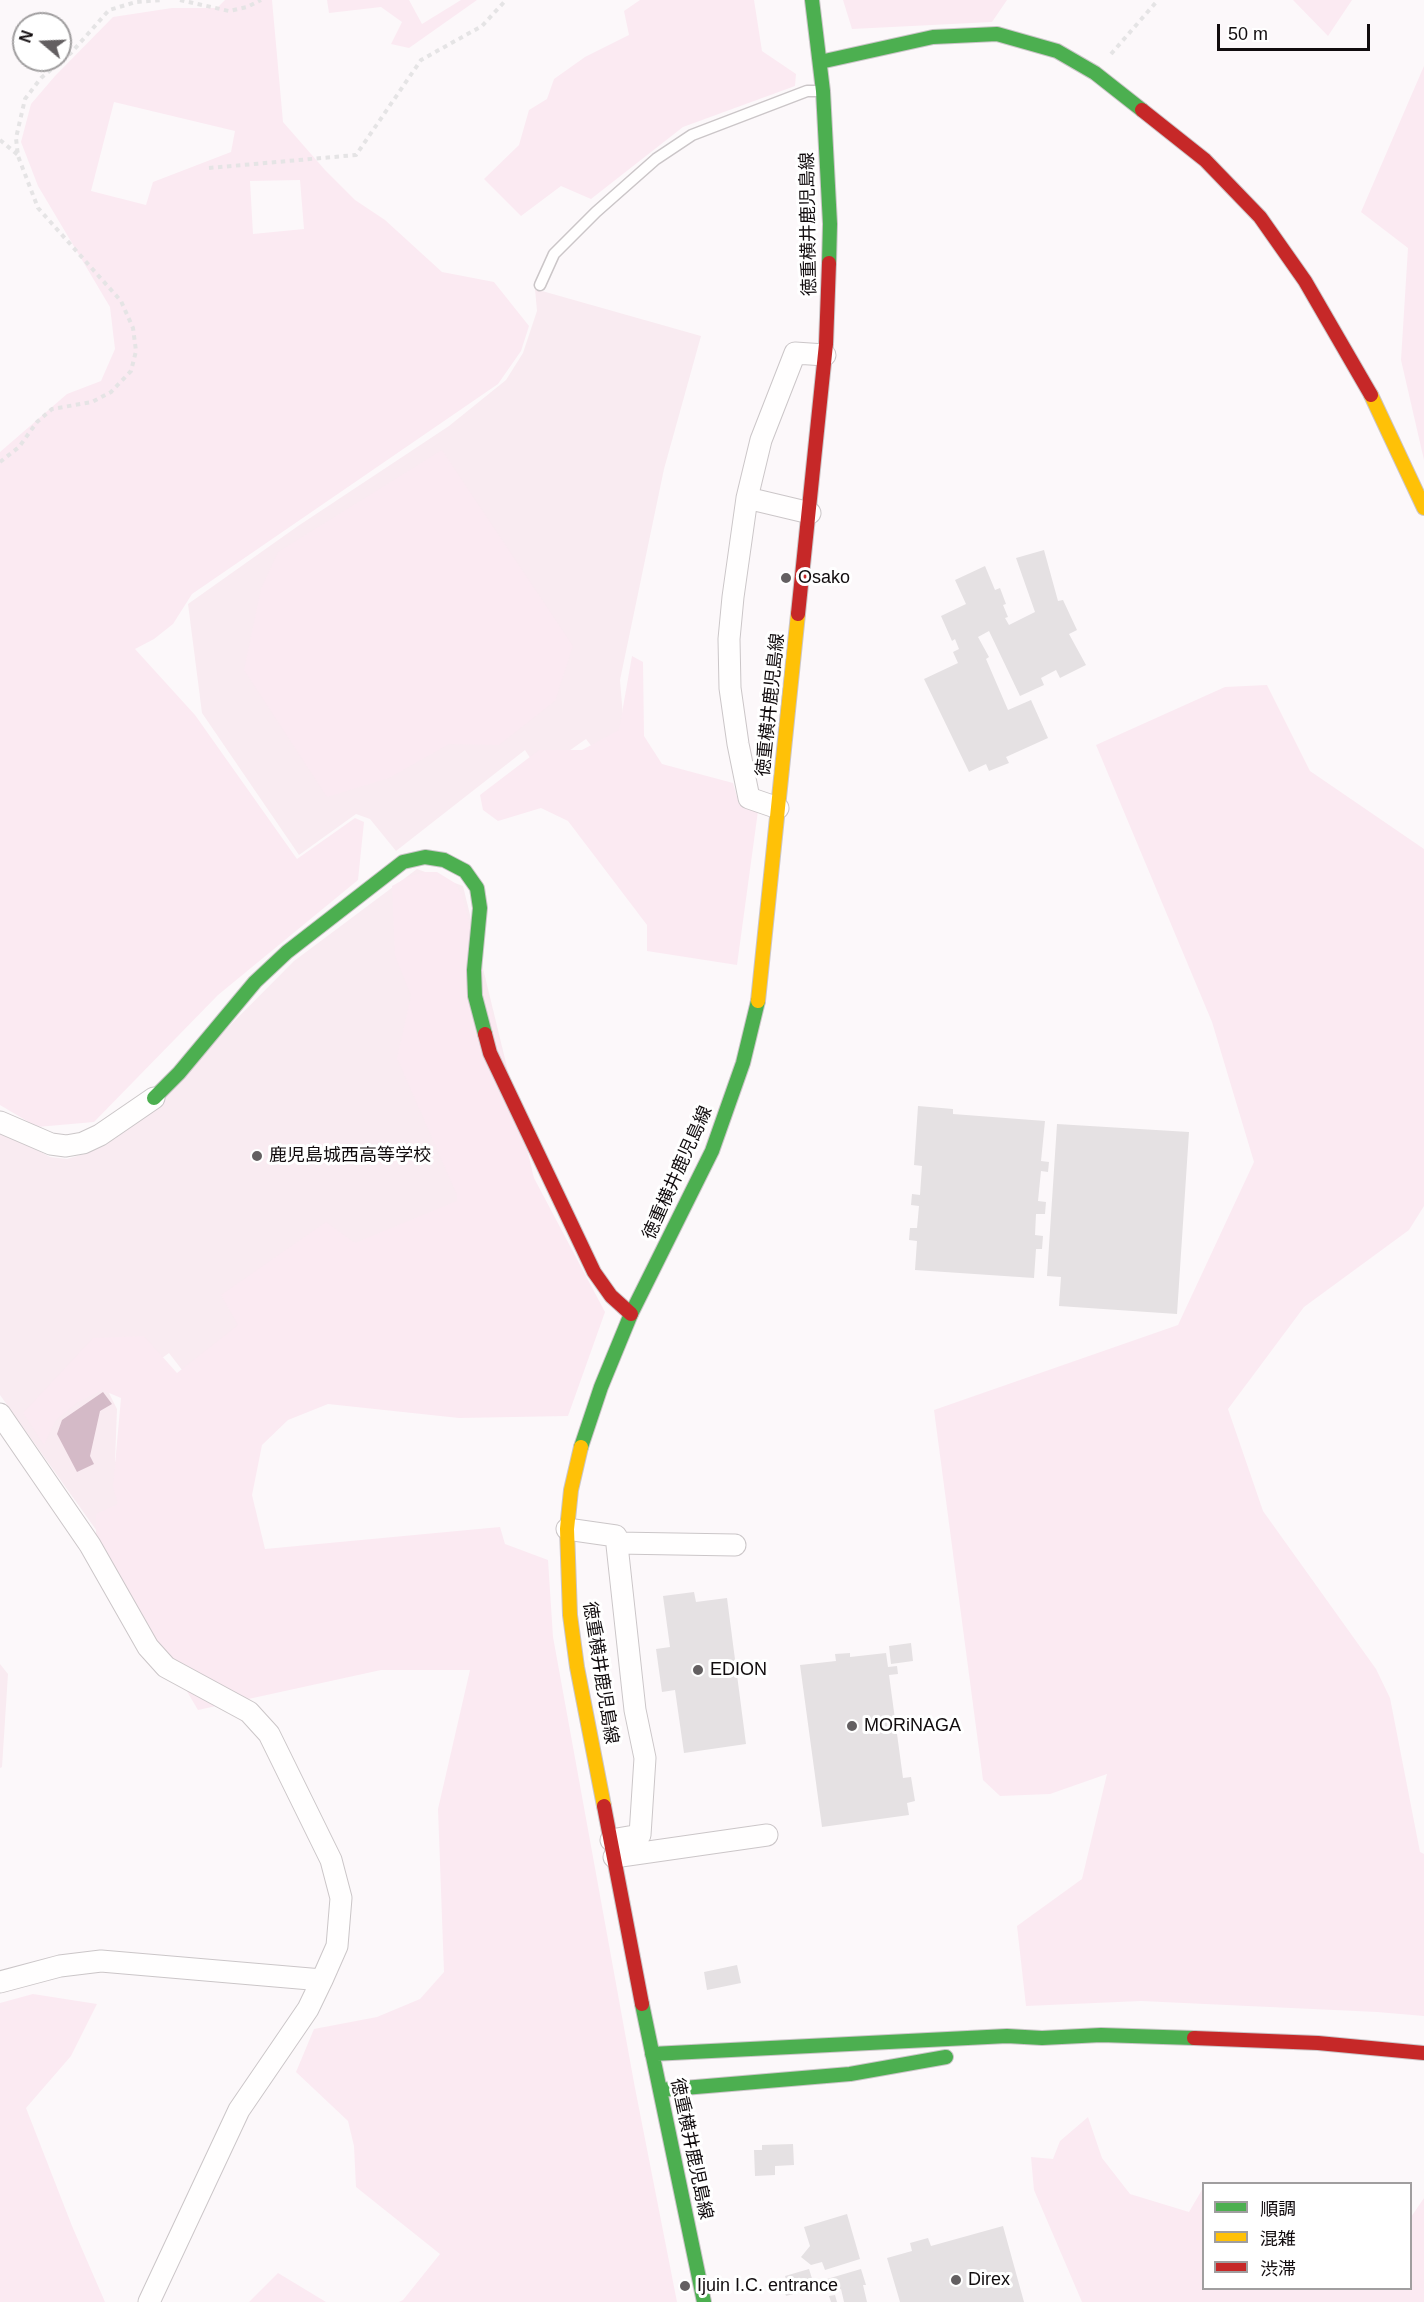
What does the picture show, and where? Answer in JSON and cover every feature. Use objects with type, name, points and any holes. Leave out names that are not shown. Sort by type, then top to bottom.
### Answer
[{"type":"main road","name":"徳重横井鹿児島線","points":[[704,2302],[652,2054],[577,1667],[570,1615],[567,1529],[571,1490],[578,1458],[601,1387],[631,1314],[712,1151],[743,1064],[759,998],[825,355],[830,224],[823,91],[812,0]]},
{"type":"main road","points":[[820,62],[933,37],[997,34],[1057,51],[1095,73],[1205,160],[1260,217],[1305,281],[1370,392],[1424,508]]},
{"type":"main road","points":[[154,1098],[179,1073],[255,982],[287,952],[403,862],[425,857],[444,860],[465,871],[477,888],[480,908],[474,970],[475,996],[489,1053],[594,1272],[611,1296],[631,1314]]},
{"type":"main road","points":[[652,2054],[1007,2036],[1101,2036],[1318,2043],[1424,2053]]},
{"type":"main road","points":[[977,2051],[1042,2037]]},
{"type":"main road","points":[[660,2090],[850,2074],[956,2055]]},
{"type":"street","points":[[778,808],[749,798],[730,688],[729,639],[747,498],[761,440],[795,353],[825,355]]},
{"type":"street","points":[[747,498],[810,513]]},
{"type":"street","points":[[0,1122],[51,1144],[66,1146],[83,1143],[100,1135],[154,1098]]},
{"type":"street","points":[[0,1414],[90,1545],[148,1647],[166,1667],[249,1712],[269,1734],[331,1860],[341,1898],[337,1946],[322,1980],[308,2009],[239,2110],[149,2302]]},
{"type":"street","points":[[567,1529],[616,1536],[617,1543],[635,1710],[645,1758],[640,1835],[612,1849]]},
{"type":"street","points":[[617,1543],[735,1545]]},
{"type":"street","points":[[612,1849],[767,1835]]},
{"type":"street","points":[[0,1982],[60,1966],[101,1961],[322,1980]]},
{"type":"lane","points":[[540,285],[554,254],[596,212],[656,159],[692,135],[807,91],[823,91]]},
{"type":"path","points":[[0,462],[19,447],[37,422],[52,410],[92,402],[111,392],[131,372],[136,351],[133,328],[120,301],[38,208],[18,156],[16,138],[25,99],[41,78],[71,53],[109,10],[136,2],[162,0]]},
{"type":"path","points":[[180,0],[229,11],[248,7],[261,0]]},
{"type":"path","points":[[209,168],[356,155],[421,60],[483,26],[506,0]]},
{"type":"path","points":[[1095,73],[1158,0]]},
{"type":"path","points":[[0,140],[18,156]]},
{"type":"shaded area","points":[[225,0],[272,0],[283,122],[355,200],[385,220],[442,272],[494,282],[529,326],[521,351],[498,384],[192,594],[173,624],[154,639],[135,649],[195,715],[297,859],[355,818],[364,822],[358,880],[218,995],[94,1122],[37,1127],[0,1105],[0,452],[67,394],[101,381],[115,349],[110,307],[38,186],[21,142],[31,104],[59,72],[72,72],[72,59],[113,17],[172,8],[217,8]],"holes":[[[114,102],[235,131],[231,152],[153,182],[146,205],[91,191]],[[300,180],[304,229],[253,234],[250,181]]]},
{"type":"shaded area","points":[[327,0],[409,0],[422,24],[461,0],[477,0],[409,48],[391,44],[402,22],[381,7],[329,13]]},
{"type":"shaded area","points":[[640,0],[754,0],[762,51],[796,74],[795,86],[683,127],[591,199],[561,186],[521,216],[484,179],[519,145],[529,110],[547,99],[554,79],[585,57],[629,35],[624,11]]},
{"type":"shaded area","points":[[843,0],[1007,0],[992,22],[852,29]]},
{"type":"shaded area","points":[[1293,0],[1352,0],[1328,36]]},
{"type":"shaded area","points":[[1424,66],[1424,460],[1401,360],[1408,248],[1361,212]]},
{"type":"shaded area","points":[[535,289],[701,336],[664,469],[620,680],[623,717],[650,774],[596,752],[586,739],[539,772],[525,750],[396,851],[370,819],[356,814],[299,855],[202,713],[188,604],[298,526],[449,426],[506,380],[523,353],[537,311]]},
{"type":"shaded area","points":[[442,450],[573,646],[555,701],[499,745],[449,744],[389,778],[327,797],[244,670],[261,589],[278,552]]},
{"type":"shaded area","points":[[632,656],[643,662],[644,736],[662,764],[733,783],[739,804],[758,811],[737,965],[647,951],[647,925],[568,821],[541,808],[498,821],[483,810],[480,795],[539,750],[582,750],[619,730]]},
{"type":"shaded area","points":[[1267,685],[1310,771],[1424,849],[1424,1206],[1409,1230],[1304,1307],[1228,1409],[1263,1511],[1376,1669],[1390,1698],[1420,1852],[1424,1854],[1424,2016],[1141,2001],[1026,2006],[1017,1926],[1082,1879],[1107,1774],[1050,1794],[1000,1796],[983,1780],[934,1410],[1178,1325],[1254,1162],[1212,1022],[1096,745],[1225,687]]},
{"type":"shaded area","points":[[417,869],[463,886],[532,1170],[189,1379],[169,1353],[147,1369],[105,1385],[117,1409],[115,1461],[133,1480],[131,1514],[99,1534],[0,1395],[0,1133],[15,1138],[50,1157],[67,1159],[84,1154],[129,1127],[294,961]]},
{"type":"shaded area","points":[[424,872],[437,872],[455,883],[462,895],[534,1178],[605,1312],[568,1416],[459,1418],[328,1404],[288,1420],[262,1445],[252,1495],[265,1549],[500,1527],[505,1544],[548,1560],[553,1637],[635,2088],[677,2302],[399,2302],[440,2254],[356,2187],[354,2146],[348,2121],[296,2072],[314,2029],[377,2017],[420,1999],[444,1972],[438,1809],[470,1670],[381,1670],[198,1710],[96,1538],[96,1514],[118,1504],[113,1487],[121,1398],[102,1390],[78,1402],[56,1420],[44,1445],[23,1413],[93,1338],[144,1336],[177,1373],[238,1325],[221,1295],[326,1222],[355,1243],[457,1201],[457,1195],[397,1058],[411,996],[395,956],[392,886],[410,876]]},
{"type":"shaded area","points":[[103,1392],[112,1404],[100,1411],[90,1456],[94,1464],[77,1472],[57,1434],[62,1420]]},
{"type":"shaded area","points":[[0,1664],[8,1674],[2,1767],[0,1768]]},
{"type":"shaded area","points":[[33,1994],[97,2004],[71,2056],[26,2108],[72,2226],[105,2302],[0,2302],[0,2003]]},
{"type":"shaded area","points":[[1088,2117],[1102,2158],[1130,2194],[1189,2212],[1202,2190],[1202,2290],[1412,2290],[1412,2216],[1424,2198],[1424,2302],[1082,2302],[1034,2190],[1031,2157],[1053,2159],[1060,2141]]},
{"type":"shaded area","points":[[278,2273],[326,2302],[249,2302]]},
{"type":"building","points":[[1044,550],[1058,601],[1063,600],[1077,630],[1069,634],[1086,665],[1060,678],[1056,670],[1041,678],[1044,685],[1020,696],[989,631],[978,637],[989,657],[986,659],[1008,710],[1031,700],[1048,738],[1006,757],[1009,763],[989,771],[986,764],[969,772],[924,679],[958,663],[953,652],[959,649],[955,639],[952,641],[941,616],[966,604],[955,580],[985,566],[995,590],[1000,588],[1006,604],[1003,605],[1008,617],[1005,618],[1009,625],[1035,612],[1016,558]]},
{"type":"building","points":[[918,1106],[953,1109],[953,1114],[1045,1121],[1041,1161],[1049,1162],[1048,1172],[1041,1171],[1038,1201],[1046,1202],[1045,1214],[1036,1214],[1035,1235],[1043,1236],[1042,1249],[1036,1249],[1034,1278],[915,1270],[917,1241],[909,1240],[910,1228],[917,1228],[919,1206],[911,1205],[912,1194],[920,1195],[922,1166],[914,1165]]},
{"type":"building","points":[[1057,1124],[1189,1132],[1177,1314],[1059,1306],[1061,1277],[1047,1276]]},
{"type":"building","name":"EDION","points":[[694,1592],[696,1602],[727,1598],[746,1744],[684,1753],[675,1690],[662,1692],[656,1649],[670,1647],[663,1596]]},
{"type":"building","points":[[911,1643],[913,1661],[891,1664],[889,1646]]},
{"type":"building","name":"MORiNAGA","points":[[850,1653],[850,1657],[886,1653],[888,1667],[897,1666],[898,1674],[889,1675],[903,1778],[911,1777],[915,1801],[907,1803],[909,1815],[822,1827],[800,1665],[836,1661],[835,1654]]},
{"type":"building","points":[[737,1965],[741,1983],[707,1990],[704,1972]]},
{"type":"building","points":[[793,2144],[794,2165],[775,2166],[775,2175],[755,2176],[754,2150],[762,2150],[762,2145]]},
{"type":"building","points":[[847,2214],[860,2259],[825,2270],[822,2262],[811,2265],[801,2257],[810,2246],[804,2227]]},
{"type":"building","name":"Direx","points":[[1003,2226],[1024,2302],[900,2302],[887,2258],[912,2251],[910,2243],[928,2238],[931,2246]]},
{"type":"building","points":[[809,2269],[815,2288],[786,2296],[783,2285],[787,2283],[785,2276]]},
{"type":"building","points":[[861,2269],[866,2285],[863,2285],[867,2302],[844,2302],[841,2289],[830,2292],[827,2279]]},
{"type":"building","points":[[835,2295],[837,2302],[831,2302],[829,2296]]},
{"type":"traffic: fast","points":[[812,0],[823,91],[830,224],[829,263]]},
{"type":"traffic: fast","points":[[820,62],[933,37],[997,34],[1057,51],[1095,73],[1142,110]]},
{"type":"traffic: fast","points":[[154,1098],[179,1073],[255,982],[287,952],[403,862],[425,857],[444,860],[465,871],[477,888],[480,908],[474,970],[475,996],[485,1034]]},
{"type":"traffic: fast","points":[[581,1447],[601,1387],[631,1314],[712,1151],[743,1063],[758,1001]]},
{"type":"traffic: fast","points":[[642,2004],[704,2302]]},
{"type":"traffic: fast","points":[[652,2054],[1007,2036],[1042,2038],[1101,2035],[1194,2038]]},
{"type":"traffic: fast","points":[[660,2090],[850,2074],[946,2057]]},
{"type":"traffic: slow","points":[[1371,395],[1424,508]]},
{"type":"traffic: slow","points":[[758,1001],[798,614]]},
{"type":"traffic: slow","points":[[581,1447],[571,1490],[567,1529],[570,1615],[577,1667],[604,1806]]},
{"type":"traffic: jam","points":[[1142,110],[1205,160],[1260,217],[1305,281],[1371,395]]},
{"type":"traffic: jam","points":[[798,614],[826,344],[829,263]]},
{"type":"traffic: jam","points":[[485,1034],[490,1053],[594,1272],[611,1296],[631,1314]]},
{"type":"traffic: jam","points":[[604,1806],[642,2004]]},
{"type":"traffic: jam","points":[[1194,2038],[1318,2043],[1424,2053]]},
{"type":"place","name":"Osako","points":[[786,578]]},
{"type":"place","name":"鹿児島城西高等学校","points":[[257,1156]]},
{"type":"place","name":"EDION","points":[[698,1670]]},
{"type":"place","name":"MORiNAGA","points":[[852,1726]]},
{"type":"place","name":"Direx","points":[[956,2280]]},
{"type":"place","name":"Ijuin I.C. entrance","points":[[685,2286]]}]
